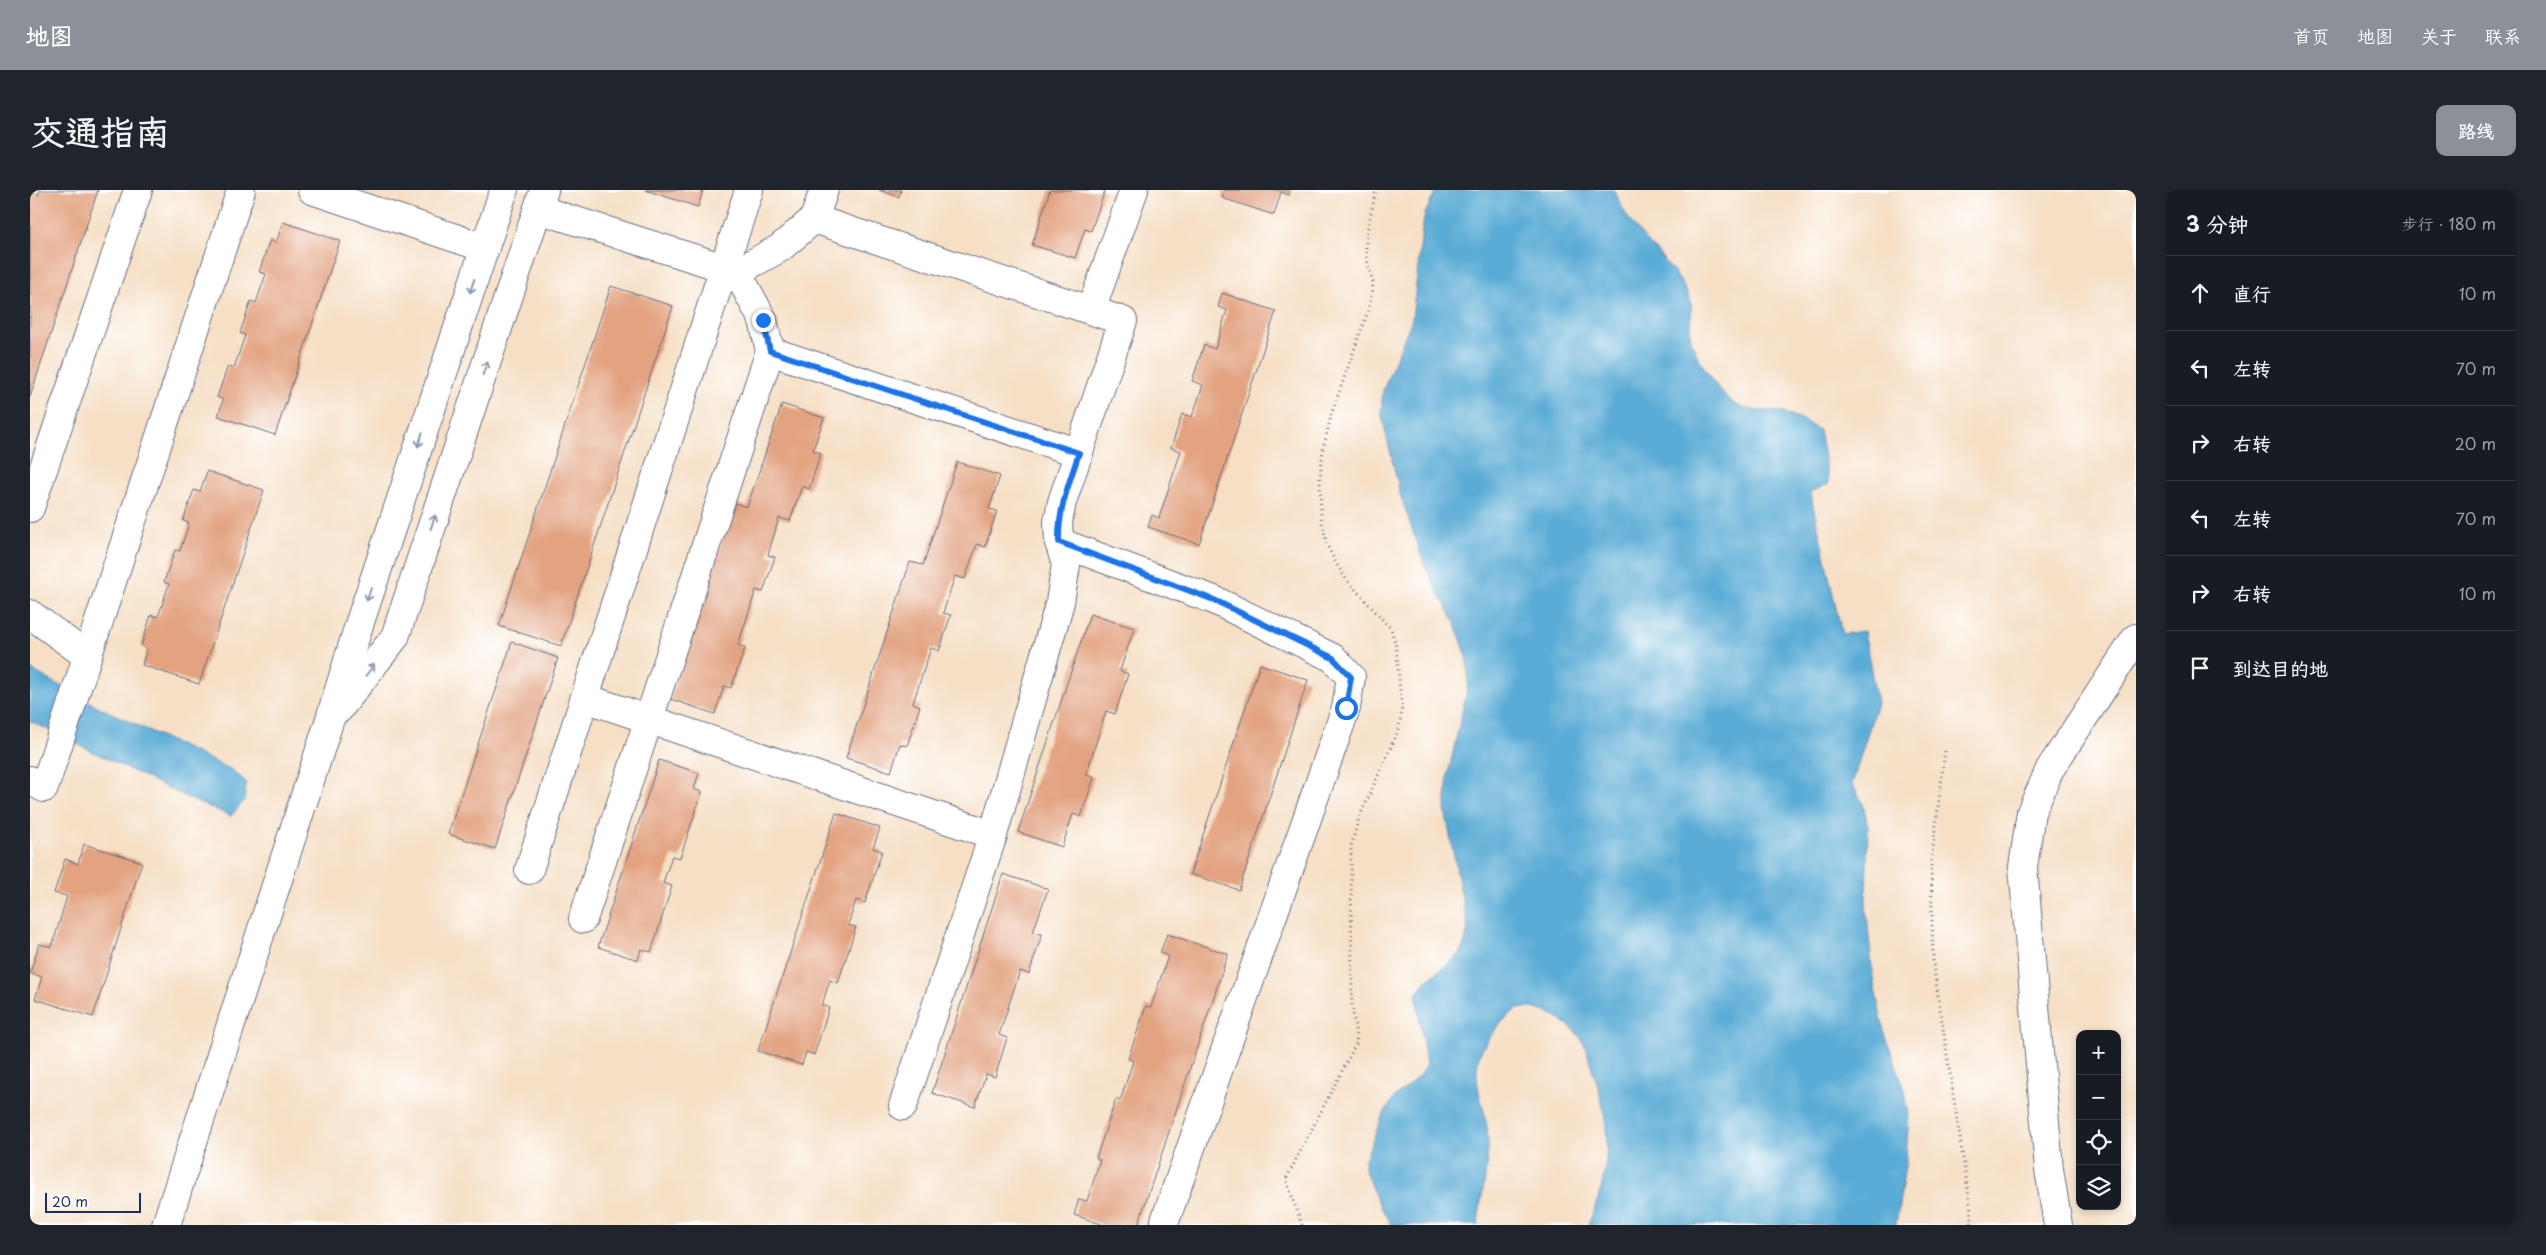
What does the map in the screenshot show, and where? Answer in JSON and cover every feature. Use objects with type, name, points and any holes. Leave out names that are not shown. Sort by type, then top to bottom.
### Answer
[{"type":"street","points":[[30,508],[138,190]]},
{"type":"street","points":[[30,780],[44,788],[241,190]]},
{"type":"street","points":[[312,190],[485,248]]},
{"type":"street","points":[[166,1225],[329,722],[358,625],[504,190]]},
{"type":"street","points":[[529,870],[585,698],[731,269],[749,190]]},
{"type":"street","points":[[731,269],[780,248],[814,219],[824,190]]},
{"type":"street","points":[[1091,310],[1134,190]]},
{"type":"street","points":[[329,722],[395,637],[541,199],[731,269],[763,320],[770,351],[583,919]]},
{"type":"street","points":[[814,219],[1122,320],[1062,502],[1058,522],[1059,542],[1066,565],[1060,602],[993,834],[903,1106]]},
{"type":"street","points":[[770,351],[1079,453]]},
{"type":"street","points":[[1059,542],[1214,600],[1333,658],[1351,677],[1346,708],[1165,1221]]},
{"type":"street","points":[[30,614],[88,656]]},
{"type":"street","points":[[2058,1225],[2049,1169],[2023,867],[2031,812],[2050,769],[2136,638]]},
{"type":"street","points":[[585,698],[993,834]]},
{"type":"path","points":[[1946,751],[1931,863],[1933,963],[1972,1216],[1971,1225]]},
{"type":"water","points":[[1436,190],[1615,190],[1629,219],[1673,271],[1690,299],[1690,333],[1692,341],[1700,361],[1720,390],[1727,398],[1739,406],[1751,410],[1785,413],[1819,430],[1829,484],[1810,492],[1842,634],[1864,631],[1877,703],[1852,784],[1863,803],[1868,826],[1866,904],[1873,979],[1884,1031],[1905,1090],[1909,1115],[1906,1160],[1896,1225],[1588,1225],[1602,1185],[1607,1148],[1604,1111],[1599,1091],[1581,1039],[1570,1027],[1555,1017],[1531,1008],[1523,1008],[1511,1014],[1485,1044],[1479,1057],[1477,1076],[1486,1118],[1488,1152],[1478,1225],[1391,1225],[1374,1194],[1365,1170],[1365,1159],[1382,1117],[1394,1098],[1420,1075],[1426,1064],[1416,994],[1424,982],[1457,957],[1464,945],[1468,929],[1445,810],[1448,774],[1468,686],[1467,657],[1455,622],[1434,585],[1422,558],[1400,494],[1381,412],[1383,390],[1412,319],[1422,230],[1425,214]]},
{"type":"water","points":[[30,669],[93,704],[232,770],[246,782],[245,800],[231,816],[192,800],[30,721]]},
{"type":"building","points":[[40,190],[98,190],[30,397],[30,192],[38,195]]},
{"type":"building","points":[[645,190],[703,190],[698,207]]},
{"type":"building","points":[[879,190],[901,190],[899,197]]},
{"type":"building","points":[[1050,190],[1105,190],[1091,231],[1085,229],[1075,258],[1032,245]]},
{"type":"building","points":[[1224,190],[1290,190],[1289,195],[1281,192],[1274,215],[1222,198]]},
{"type":"building","points":[[283,222],[340,241],[275,435],[218,416],[223,400],[217,397],[228,366],[234,368],[245,335],[240,333],[251,301],[256,303],[266,274],[259,272],[270,240],[276,243]]},
{"type":"building","points":[[611,286],[673,306],[561,646],[499,626]]},
{"type":"building","points":[[1222,293],[1276,311],[1199,544],[1148,527],[1152,515],[1159,518],[1181,451],[1171,448],[1182,414],[1192,417],[1203,385],[1192,381],[1204,345],[1215,349],[1227,310],[1218,307]]},
{"type":"building","points":[[782,404],[824,418],[813,450],[821,453],[809,489],[802,486],[790,521],[779,518],[768,555],[775,557],[763,592],[756,590],[738,645],[745,648],[731,688],[724,686],[715,714],[670,699],[735,503],[747,507]]},
{"type":"building","points":[[957,462],[1000,476],[989,509],[997,511],[985,547],[977,544],[965,579],[955,576],[943,613],[951,615],[939,651],[931,648],[913,703],[920,706],[907,746],[900,744],[891,772],[846,758],[910,562],[923,565]]},
{"type":"building","points":[[207,471],[264,490],[199,684],[142,665],[147,649],[141,646],[151,615],[158,617],[169,584],[164,582],[175,550],[180,551],[189,523],[183,521],[194,490],[200,492]]},
{"type":"building","points":[[1090,614],[1134,628],[1120,671],[1128,674],[1115,714],[1106,711],[1086,775],[1094,777],[1081,817],[1073,814],[1062,847],[1018,832]]},
{"type":"building","points":[[512,642],[558,658],[495,849],[448,834]]},
{"type":"building","points":[[1260,664],[1308,680],[1239,890],[1190,874]]},
{"type":"building","points":[[659,760],[699,773],[694,789],[702,792],[680,858],[672,856],[663,883],[672,886],[651,952],[641,949],[638,960],[598,947]]},
{"type":"building","points":[[836,813],[880,828],[873,848],[882,851],[865,903],[856,900],[848,925],[856,927],[838,983],[830,980],[822,1005],[829,1008],[814,1055],[806,1052],[802,1065],[758,1051]]},
{"type":"building","points":[[84,844],[142,862],[93,1017],[35,999],[42,977],[30,973],[39,944],[52,947],[67,896],[54,893],[65,859],[78,864]]},
{"type":"building","points":[[1003,874],[1048,889],[1033,932],[1042,934],[1029,974],[1020,971],[999,1035],[1007,1038],[995,1077],[986,1074],[975,1107],[932,1093]]},
{"type":"building","points":[[1167,934],[1228,954],[1138,1225],[1104,1225],[1074,1215],[1079,1199],[1087,1201],[1100,1160],[1096,1158],[1116,1099],[1120,1101],[1133,1061],[1128,1059],[1146,1006],[1151,1007],[1168,956],[1160,953]]},
{"type":"route","points":[[763,320],[770,351],[1079,453],[1062,502],[1058,522],[1059,542],[1214,600],[1333,658],[1351,677],[1346,708]]}]
